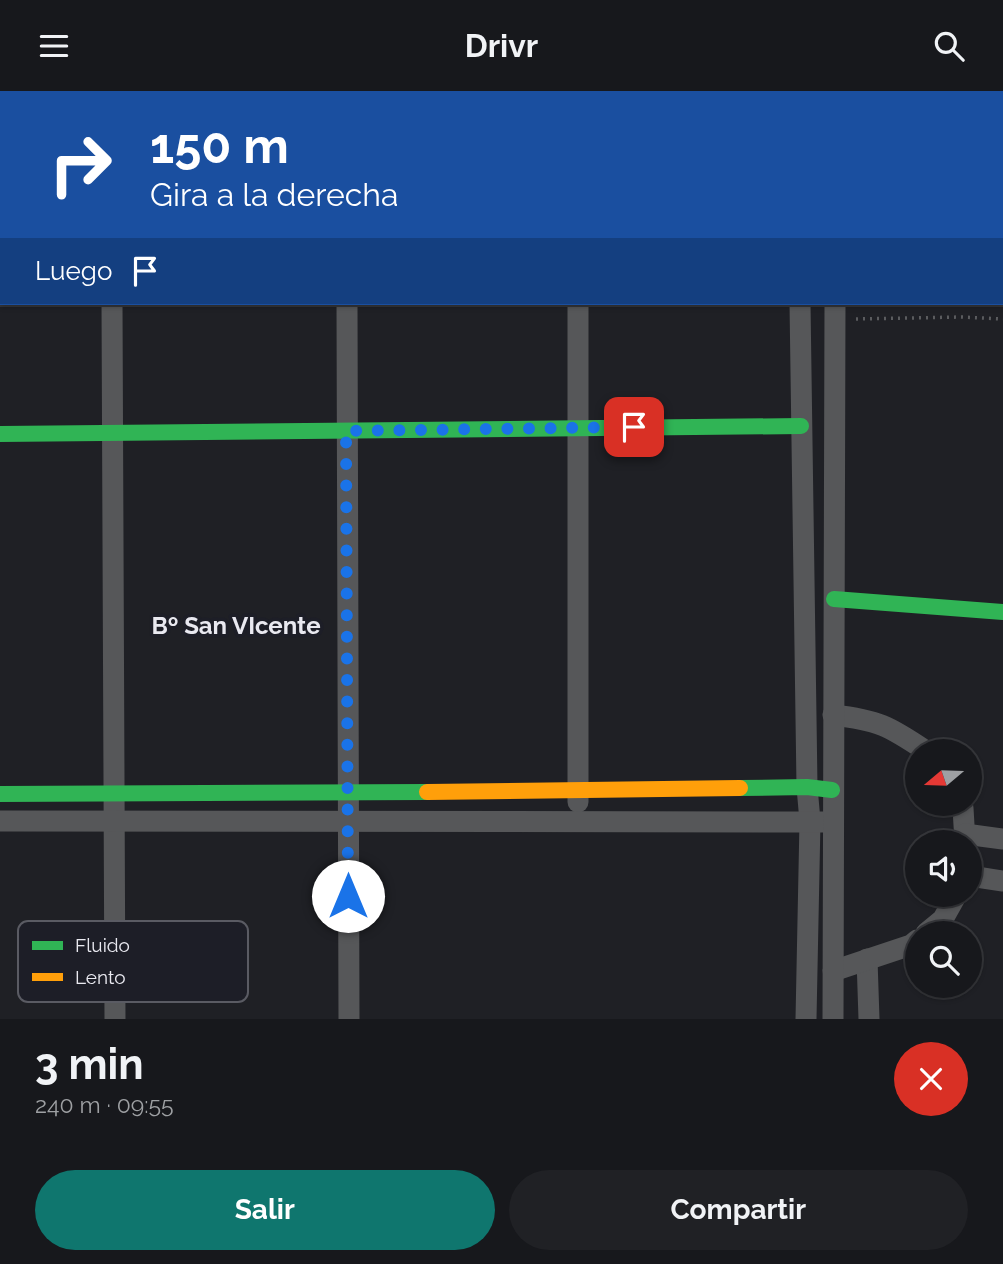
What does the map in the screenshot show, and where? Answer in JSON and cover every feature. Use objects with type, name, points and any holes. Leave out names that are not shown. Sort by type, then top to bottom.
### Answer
[{"type":"street","points":[[112,305],[115,921]]},
{"type":"street","points":[[347,305],[349,1019]]},
{"type":"street","points":[[578,305],[578,822]]},
{"type":"street","points":[[800,305],[807,787],[810,821],[806,1019]]},
{"type":"street","points":[[833,1019],[836,311]]},
{"type":"street","points":[[0,434],[802,426]]},
{"type":"street","points":[[834,599],[1003,612]]},
{"type":"street","points":[[833,715],[866,719],[890,727],[908,739]]},
{"type":"street","points":[[0,793],[578,791],[807,787],[832,790]]},
{"type":"street","points":[[0,821],[832,822]]},
{"type":"street","points":[[982,838],[1003,839]]},
{"type":"street","points":[[982,878],[1003,881]]},
{"type":"street","points":[[833,971],[905,947]]},
{"type":"street","points":[[867,960],[869,1019]]},
{"type":"path","points":[[836,311],[1003,319]]},
{"type":"traffic: fast","points":[[0,434],[801,426]]},
{"type":"traffic: fast","points":[[834,599],[1003,612]]},
{"type":"traffic: fast","points":[[740,788],[807,787],[832,790]]},
{"type":"traffic: fast","points":[[0,794],[427,792]]},
{"type":"traffic: slow","points":[[427,792],[740,788]]},
{"type":"district","name":"Bº San VIcente","points":[[236,625]]},
{"type":"route","points":[[348,896],[346,431],[634,427]]}]
